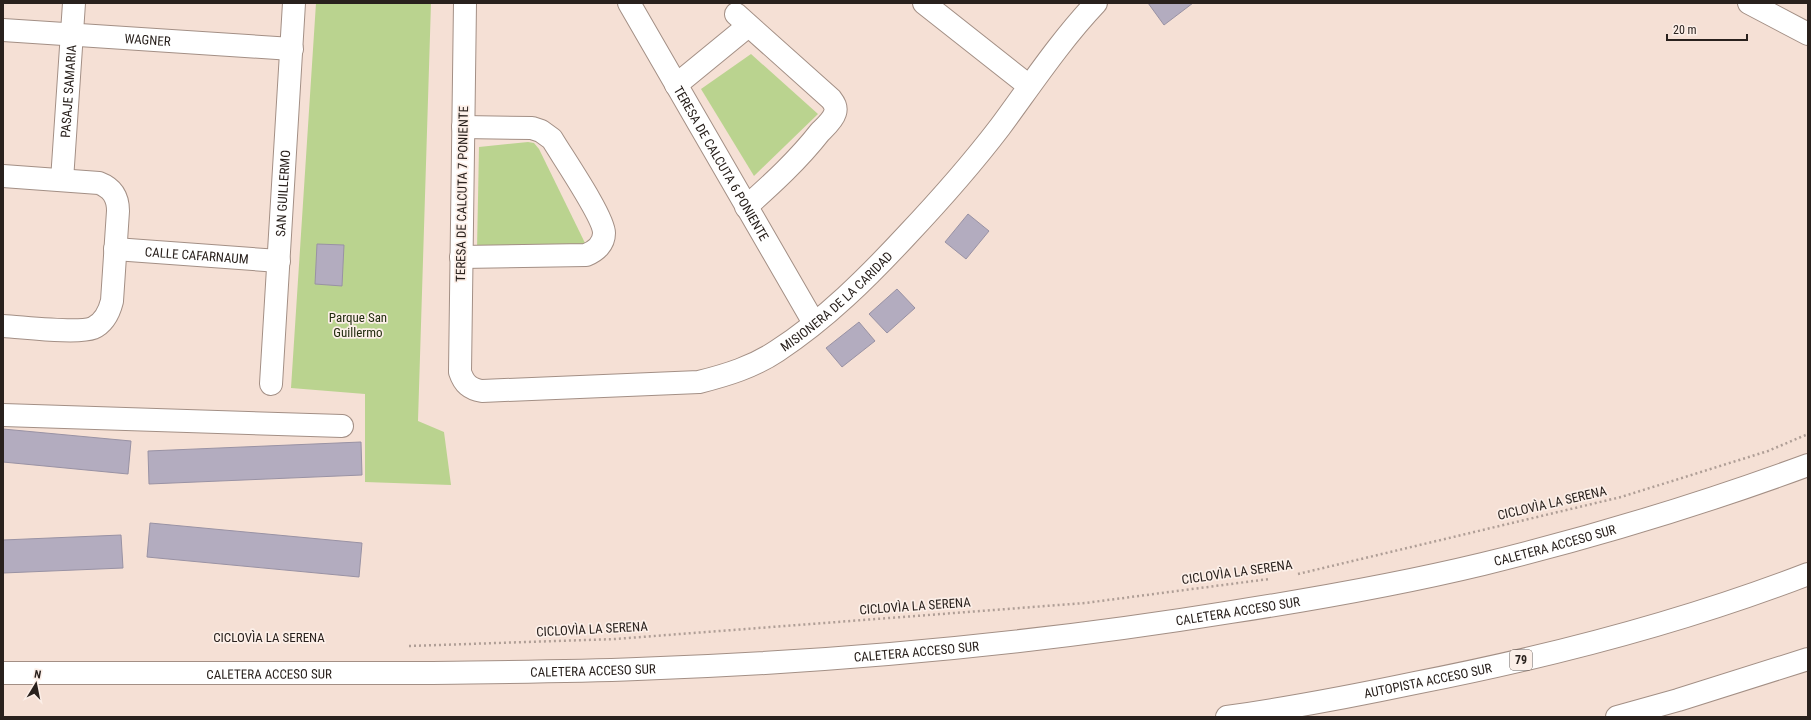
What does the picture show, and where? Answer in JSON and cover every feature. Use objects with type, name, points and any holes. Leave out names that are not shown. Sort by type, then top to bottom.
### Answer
[{"type":"main road","name":"PASAJE SAMARIA","points":[[62,180],[74,3]]},
{"type":"main road","name":"SAN GUILLERMO","points":[[271,384],[294,3]]},
{"type":"main road","name":"TERESA DE CALCUTA 7 PONIENTE","points":[[465,3],[460,372],[466,383]]},
{"type":"main road","name":"TERESA DE CALCUTA 6 PONIENTE","points":[[629,3],[814,324]]},
{"type":"main road","points":[[924,3],[1028,86]]},
{"type":"main road","name":"MISIONERA DE LA CARIDAD","points":[[466,383],[470,387],[482,391],[699,382],[726,376],[752,365],[777,351],[814,324],[854,289],[931,209],[970,165],[1028,86],[1096,3]]},
{"type":"main road","points":[[1750,3],[1808,34]]},
{"type":"main road","points":[[676,85],[742,20],[831,99],[834,104],[836,110],[832,119],[803,154],[776,181],[746,207]]},
{"type":"main road","name":"WAGNER","points":[[3,30],[292,49]]},
{"type":"main road","points":[[461,257],[586,255],[599,247],[603,240],[604,232],[598,214],[552,139],[547,134],[532,128],[463,127]]},
{"type":"main road","points":[[3,176],[99,184],[110,190],[118,203],[110,310],[100,324],[93,328],[81,330],[3,326]]},
{"type":"main road","name":"CALLE CAFARNAUM","points":[[115,249],[279,261]]},
{"type":"main road","points":[[3,415],[342,426]]},
{"type":"main road","name":"CALETERA ACCESO SUR","points":[[3,673],[344,673],[634,669],[829,659],[1052,638],[1298,602],[1482,564],[1573,541],[1664,514],[1808,465]]},
{"type":"main road","name":"AUTOPISTA ACCESO SUR","points":[[1228,717],[1362,694],[1470,672],[1552,653],[1716,606],[1808,574]]},
{"type":"main road","points":[[1617,717],[1678,700],[1808,659]]},
{"type":"path","name":"CICLOVÌA LA SERENA","points":[[1297,574],[1620,497],[1768,451],[1808,434]]},
{"type":"path","name":"CICLOVÌA LA SERENA","points":[[402,646],[615,639],[1085,603],[1274,578]]},
{"type":"green space","name":"Parque San Guillermo","points":[[316,3],[431,3],[418,421],[444,432],[451,485],[365,482],[365,394],[291,388]]},
{"type":"green space","points":[[751,54],[818,114],[754,176],[701,89]]},
{"type":"green space","points":[[528,142],[534,143],[539,149],[585,243],[584,245],[477,249],[479,147]]},
{"type":"building","points":[[1148,3],[1193,3],[1164,25]]},
{"type":"building","points":[[968,214],[989,231],[966,259],[945,242]]},
{"type":"building","points":[[317,244],[344,245],[342,286],[315,284]]},
{"type":"building","points":[[897,289],[915,308],[887,333],[869,314]]},
{"type":"building","points":[[859,322],[875,341],[842,367],[826,348]]},
{"type":"building","points":[[3,429],[131,441],[128,474],[3,462]]},
{"type":"building","points":[[361,442],[362,475],[149,484],[148,451]]},
{"type":"building","points":[[150,523],[362,543],[359,577],[147,557]]},
{"type":"building","points":[[121,535],[123,568],[3,573],[3,540]]}]
